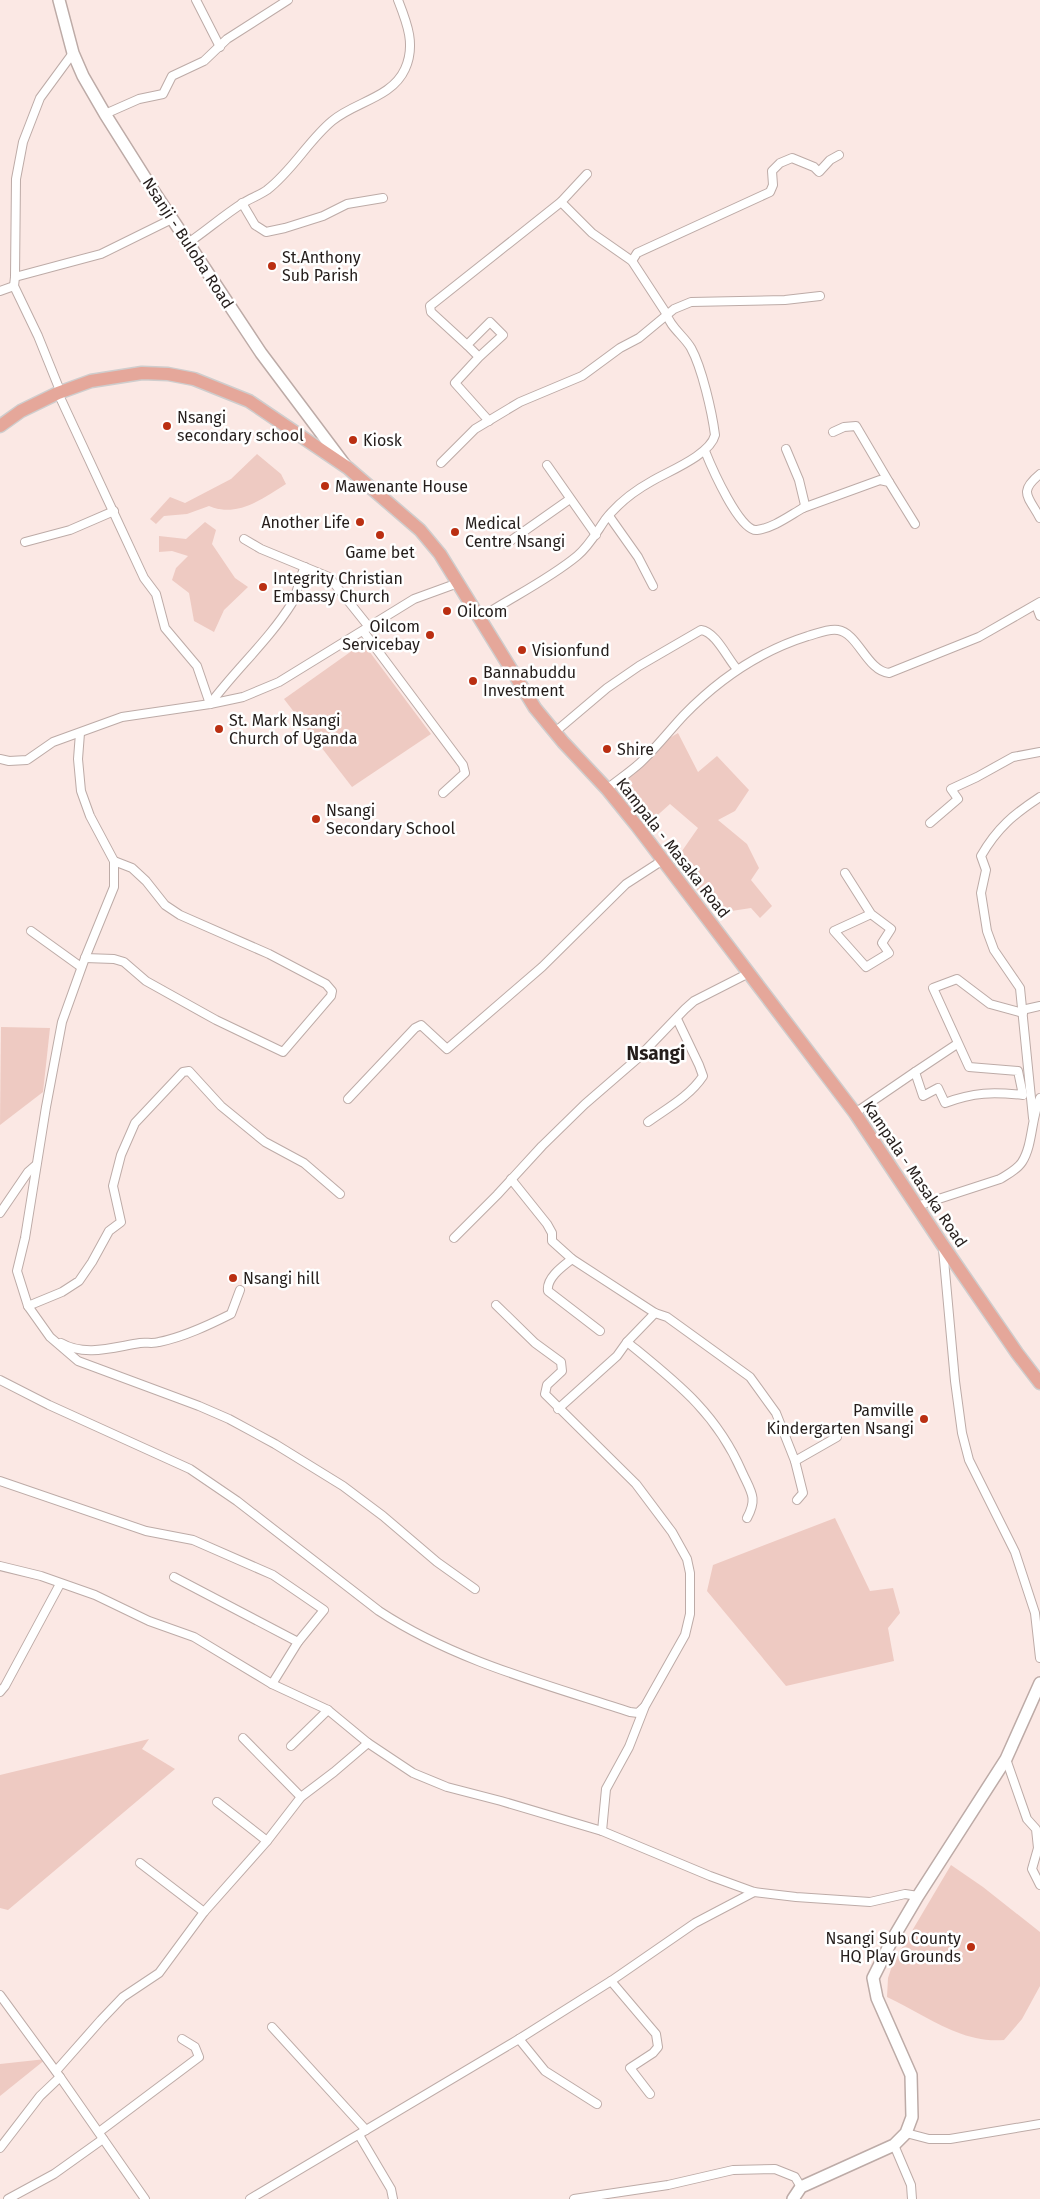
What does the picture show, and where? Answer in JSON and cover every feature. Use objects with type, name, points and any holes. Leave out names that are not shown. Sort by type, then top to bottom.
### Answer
[{"type":"main road","name":"Kampala - Masaka Road","points":[[0,426],[21,411],[91,381],[142,373],[168,374],[194,379],[249,401],[348,468],[420,530],[440,554],[535,708],[608,789],[855,1113],[942,1244],[1017,1353],[1040,1383]]},
{"type":"street","name":"Nsanji - Buloba Road","points":[[59,0],[73,53],[83,76],[105,114],[260,353],[348,468]]},
{"type":"street","points":[[196,0],[220,47]]},
{"type":"street","points":[[105,114],[139,100],[163,94],[172,76],[204,61],[239,30],[288,0]]},
{"type":"street","points":[[188,243],[242,204],[266,190],[296,163],[309,144],[332,120],[373,99],[398,81],[409,61],[411,37],[398,0]]},
{"type":"street","points":[[73,53],[40,98],[24,142],[16,179],[15,282],[60,393],[144,578],[156,594],[165,628],[197,666],[210,704]]},
{"type":"street","points":[[632,261],[637,253],[770,192],[773,185],[772,171],[780,163],[792,158],[814,166],[819,172],[830,160],[839,155]]},
{"type":"street","points":[[478,357],[431,312],[430,306],[561,202],[587,174]]},
{"type":"street","points":[[242,204],[255,225],[266,232],[323,216],[347,204],[383,198]]},
{"type":"street","points":[[480,618],[576,556],[596,535],[621,501],[648,483],[705,451],[713,442],[715,435],[701,378],[691,348],[668,320],[666,313],[632,261],[592,233],[561,202]]},
{"type":"street","points":[[0,291],[15,282],[101,254],[172,219]]},
{"type":"street","points":[[442,463],[475,429],[520,402],[582,376],[620,348],[639,338],[666,313],[691,302],[786,300],[820,296]]},
{"type":"street","points":[[466,345],[490,322],[503,335],[478,357],[455,383],[489,422]]},
{"type":"street","points":[[833,432],[844,427],[856,426],[915,524]]},
{"type":"street","points":[[786,449],[800,480],[805,501],[803,508]]},
{"type":"street","points":[[705,451],[732,505],[747,527],[757,530],[776,523],[803,508],[880,480],[889,482]]},
{"type":"street","points":[[547,465],[596,535]]},
{"type":"street","points":[[1040,474],[1028,483],[1026,488],[1029,498],[1040,518]]},
{"type":"street","points":[[506,544],[570,499]]},
{"type":"street","points":[[25,542],[70,530],[114,511]]},
{"type":"street","points":[[609,516],[638,557],[653,586]]},
{"type":"street","points":[[244,539],[261,549],[329,577],[463,765],[465,773],[443,793]]},
{"type":"street","points":[[210,704],[224,685],[253,655],[291,604],[305,567]]},
{"type":"street","points":[[0,759],[10,762],[27,760],[54,742],[137,713],[210,704],[242,697],[279,682],[414,599],[458,583]]},
{"type":"street","points":[[608,789],[642,761],[683,716],[736,668],[794,640],[830,630],[839,630],[850,638],[879,670],[884,672],[896,671],[979,637],[1038,604],[1040,616]]},
{"type":"street","points":[[555,732],[607,688],[639,666],[701,630],[706,631],[715,640],[736,668]]},
{"type":"street","points":[[80,733],[78,759],[81,791],[90,816],[114,861],[114,887],[81,967],[62,1022],[25,1238],[17,1271],[28,1306],[50,1338],[78,1361],[229,1419],[325,1473],[383,1516],[437,1562],[475,1589]]},
{"type":"street","points":[[930,823],[958,799],[951,789],[1013,757],[1040,752]]},
{"type":"street","points":[[1032,1118],[1020,988],[994,950],[987,931],[981,893],[986,870],[981,856],[992,837],[1014,814],[1040,797]]},
{"type":"street","points":[[348,1099],[415,1028],[421,1025],[447,1049],[542,966],[626,884],[663,860]]},
{"type":"street","points":[[85,958],[114,959],[124,962],[146,981],[216,1020],[283,1052],[332,996],[332,991],[326,984],[269,954],[180,915],[165,905],[146,881],[132,868],[114,861]]},
{"type":"street","points":[[845,873],[870,914],[891,929],[882,943],[889,953],[866,967],[834,931],[870,914]]},
{"type":"street","points":[[32,931],[81,967]]},
{"type":"street","points":[[454,1238],[585,1104],[636,1059],[694,1001],[750,973]]},
{"type":"street","points":[[915,1072],[923,1096],[938,1088],[945,1103],[966,1095],[994,1092],[1023,1095],[1018,1071],[969,1067],[933,988],[957,979],[990,1004],[1022,1012],[1040,1006]]},
{"type":"street","points":[[648,1122],[679,1100],[703,1076],[700,1065],[677,1019]]},
{"type":"street","points":[[855,1113],[957,1044]]},
{"type":"street","points":[[28,1306],[62,1292],[78,1281],[92,1262],[109,1231],[120,1222],[113,1186],[121,1155],[135,1123],[184,1072],[189,1071],[221,1106],[265,1142],[304,1163],[340,1194]]},
{"type":"street","points":[[917,1206],[1000,1179],[1012,1172],[1022,1162],[1028,1143],[1032,1118],[1040,1098]]},
{"type":"street","points":[[0,1213],[28,1172],[36,1165]]},
{"type":"street","points":[[511,1179],[547,1224],[553,1243],[572,1259],[655,1313],[667,1317],[750,1377],[776,1413],[795,1461],[803,1493],[797,1500]]},
{"type":"street","points":[[942,1244],[954,1381],[962,1433],[969,1460],[1015,1552],[1035,1613],[1040,1658]]},
{"type":"street","points":[[572,1259],[552,1278],[547,1286],[548,1291],[600,1332]]},
{"type":"street","points":[[50,1338],[67,1347],[86,1350],[111,1350],[142,1343],[159,1342],[210,1324],[231,1314],[240,1290]]},
{"type":"street","points":[[496,1305],[535,1342],[563,1365],[562,1371],[544,1389],[545,1394],[558,1409],[597,1444],[636,1484],[672,1532],[688,1558],[691,1590],[690,1614],[685,1636],[645,1706],[629,1747],[606,1789],[602,1831]]},
{"type":"street","points":[[558,1409],[617,1356],[627,1342],[655,1313]]},
{"type":"street","points":[[627,1342],[681,1386],[720,1430],[752,1494],[754,1505],[747,1518]]},
{"type":"street","points":[[0,1380],[49,1405],[190,1469],[237,1501],[379,1611],[399,1624],[462,1655],[521,1677],[630,1712],[638,1713],[645,1706]]},
{"type":"street","points":[[795,1461],[837,1437]]},
{"type":"street","points":[[0,1481],[146,1531],[194,1540],[273,1575],[324,1610],[298,1642],[272,1684]]},
{"type":"street","points":[[0,1566],[42,1576],[95,1595],[149,1621],[194,1637],[272,1684],[328,1710],[368,1743],[413,1773],[447,1787],[602,1831],[710,1876],[754,1892],[870,1902],[905,1894],[918,1896]]},
{"type":"street","points":[[174,1577],[298,1642]]},
{"type":"street","points":[[0,1692],[60,1584]]},
{"type":"street","points":[[793,2199],[801,2187],[894,2145],[906,2133],[912,2117],[911,2075],[877,1998],[873,1978],[892,1940],[918,1896],[1006,1758],[1040,1684]]},
{"type":"street","points":[[291,1746],[328,1710]]},
{"type":"street","points":[[243,1738],[301,1796]]},
{"type":"street","points":[[0,2148],[100,2020],[124,1998],[158,1973],[204,1912],[267,1841],[301,1796],[334,1772],[368,1743]]},
{"type":"street","points":[[1006,1758],[1027,1819],[1036,1829],[1038,1848],[1032,1869],[1040,1885]]},
{"type":"street","points":[[217,1802],[267,1841]]},
{"type":"street","points":[[140,1863],[204,1912]]},
{"type":"street","points":[[250,2199],[519,2039],[611,1981],[695,1923],[754,1892]]},
{"type":"street","points":[[611,1981],[656,2034],[658,2047],[653,2053],[630,2068],[650,2094]]},
{"type":"street","points":[[0,1995],[58,2074],[145,2199]]},
{"type":"street","points":[[272,2028],[366,2130]]},
{"type":"street","points":[[8,2199],[54,2174],[199,2057],[195,2047],[182,2039]]},
{"type":"street","points":[[519,2039],[545,2071],[597,2104]]},
{"type":"street","points":[[906,2133],[929,2139],[950,2139],[1040,2124]]},
{"type":"street","points":[[359,2135],[391,2190],[393,2199]]},
{"type":"street","points":[[894,2145],[911,2185],[912,2199]]},
{"type":"street","points":[[574,2199],[668,2185],[741,2170],[775,2169],[795,2177],[801,2187]]},
{"type":"shaded area","points":[[257,454],[281,474],[286,484],[258,501],[239,508],[229,510],[209,506],[187,514],[164,516],[156,524],[150,519],[170,497],[185,503],[231,479]]},
{"type":"shaded area","points":[[205,522],[216,530],[212,544],[235,578],[248,587],[224,610],[214,632],[194,621],[189,593],[172,580],[176,568],[188,556],[172,551],[159,552],[159,536],[186,539]]},
{"type":"shaded area","points":[[363,643],[431,734],[352,787],[284,699]]},
{"type":"shaded area","points":[[678,733],[698,772],[717,756],[749,790],[735,811],[718,820],[747,844],[759,868],[751,880],[772,906],[760,918],[751,908],[725,912],[702,896],[675,861],[698,828],[670,804],[651,821],[616,784],[653,748]]},
{"type":"shaded area","points":[[1,1027],[50,1028],[43,1092],[0,1125]]},
{"type":"shaded area","points":[[835,1518],[870,1591],[893,1588],[900,1613],[888,1628],[894,1661],[786,1686],[707,1591],[713,1565]]},
{"type":"shaded area","points":[[149,1739],[142,1749],[175,1769],[8,1910],[0,1908],[0,1775]]},
{"type":"shaded area","name":"Nsangi Sub County HQ Play Grounds","points":[[951,1865],[983,1887],[1040,1932],[1040,1986],[1022,2019],[1004,2040],[988,2040],[958,2033],[887,1997],[888,1978],[893,1963]]},
{"type":"shaded area","points":[[46,2059],[0,2096],[0,2064]]},
{"type":"place","name":"St.Anthony Sub Parish","points":[[272,266]]},
{"type":"place","name":"Nsangi secondary school","points":[[167,426]]},
{"type":"place","name":"Kiosk","points":[[353,440]]},
{"type":"place","name":"Mawenante House","points":[[325,486]]},
{"type":"place","name":"Another Life","points":[[360,522]]},
{"type":"place","name":"Medical Centre Nsangi","points":[[455,532]]},
{"type":"place","name":"Game bet","points":[[380,535]]},
{"type":"place","name":"Integrity Christian Embassy Church","points":[[263,587]]},
{"type":"place","name":"Oilcom","points":[[447,611]]},
{"type":"place","name":"Oilcom Servicebay","points":[[430,635]]},
{"type":"place","name":"Visionfund","points":[[522,650]]},
{"type":"place","name":"Bannabuddu Investment","points":[[473,681]]},
{"type":"place","name":"St. Mark Nsangi Church of Uganda","points":[[219,729]]},
{"type":"place","name":"Shire","points":[[607,749]]},
{"type":"place","name":"Nsangi Secondary School","points":[[316,819]]},
{"type":"place","name":"Nsangi hill","points":[[233,1278]]},
{"type":"place","name":"Pamville Kindergarten Nsangi","points":[[924,1419]]},
{"type":"place","name":"Nsangi Sub County HQ Play Grounds","points":[[971,1947]]},
{"type":"district","name":"Nsangi","points":[[656,1053]]}]
